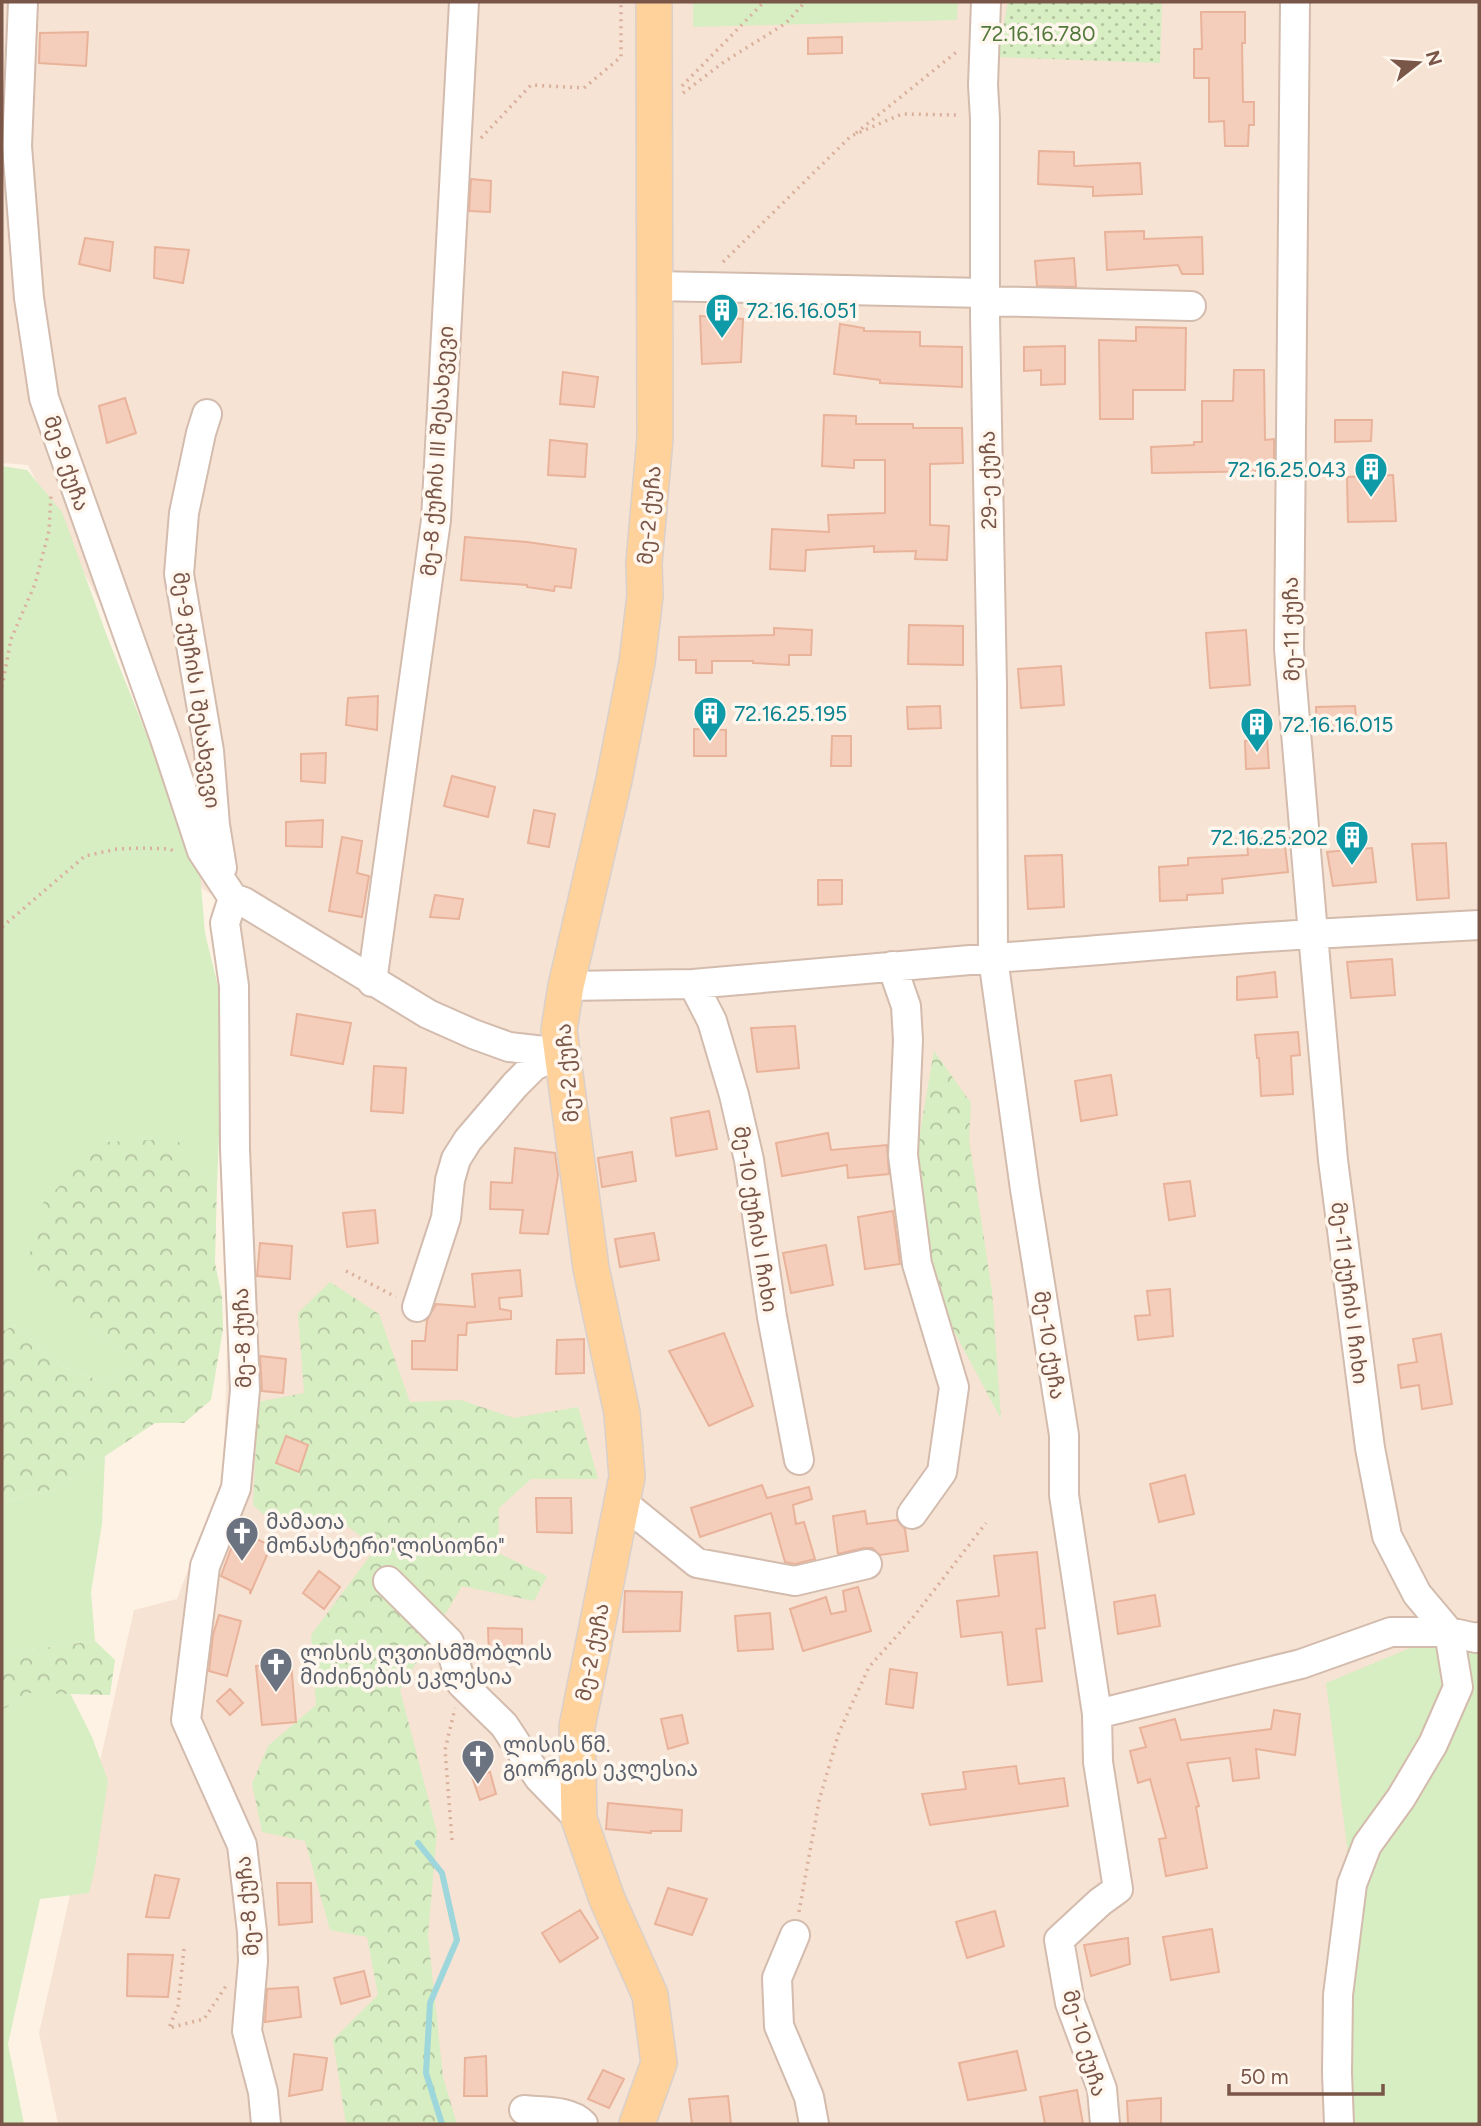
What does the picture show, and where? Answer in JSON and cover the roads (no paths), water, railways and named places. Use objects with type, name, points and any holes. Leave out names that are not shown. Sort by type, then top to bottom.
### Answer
[{"type":"main road","name":"მე-2 ქუჩა","points":[[637,2124],[659,2063],[650,1995],[607,1899],[579,1819],[577,1727],[627,1477],[622,1413],[590,1268],[559,1030],[566,986],[614,780],[637,662],[645,596],[644,564],[655,438],[654,2]]},
{"type":"street","name":"მე-9 ქუჩა","points":[[23,2],[17,146],[29,298],[44,398],[202,851],[225,885]]},
{"type":"street","name":"მე-8 ქუჩის III შესახვევი","points":[[372,982],[436,520],[464,2]]},
{"type":"street","name":"29-ე ქუჩა","points":[[986,2],[983,85],[992,685],[993,958]]},
{"type":"street","name":"მე-11 ქუჩა","points":[[1295,2],[1289,649],[1313,934]]},
{"type":"street","points":[[654,286],[1191,306]]},
{"type":"street","name":"მე-9 ქუჩის I შესახვევი","points":[[207,414],[184,513],[179,574],[209,751],[215,825],[225,885]]},
{"type":"street","points":[[225,885],[244,902],[428,1014],[509,1047],[562,1053]]},
{"type":"street","name":"მე-8 ქუჩა","points":[[225,885],[225,923],[234,986],[235,1149],[245,1390],[236,1488],[205,1566],[186,1720],[242,1845],[253,1961],[247,2031],[263,2092],[266,2124]]},
{"type":"street","points":[[566,986],[693,984],[1186,942],[1479,925]]},
{"type":"street","name":"მე-11 ქუჩის I ჩიხი","points":[[1313,934],[1333,1160],[1370,1448],[1387,1536],[1418,1594],[1449,1632]]},
{"type":"street","name":"მე-10 ქუჩა","points":[[993,958],[1025,1189],[1064,1435],[1064,1495],[1097,1714],[1098,1762],[1118,1889],[1059,1940],[1070,2003],[1102,2088],[1105,2124]]},
{"type":"street","points":[[892,965],[906,1006],[908,1040],[903,1155],[917,1264],[954,1387],[942,1472],[912,1514]]},
{"type":"street","name":"მე-10 ქუჩის I ჩიხი","points":[[693,984],[712,1021],[734,1095],[749,1160],[772,1317],[799,1460]]},
{"type":"street","points":[[417,1307],[446,1218],[450,1180],[456,1160],[468,1140],[515,1085],[534,1066],[562,1053]]},
{"type":"street","points":[[622,1502],[697,1563],[795,1581],[867,1564]]},
{"type":"street","points":[[388,1581],[449,1642],[461,1683],[504,1725],[539,1778],[579,1819]]},
{"type":"street","points":[[1097,1714],[1301,1664],[1391,1632],[1449,1632],[1479,1637]]},
{"type":"street","points":[[1339,2124],[1338,1995],[1352,1884],[1367,1845],[1401,1798],[1433,1744],[1458,1686],[1449,1632]]},
{"type":"street","points":[[795,1935],[776,1978],[779,2026],[809,2097],[814,2124]]},
{"type":"street","points":[[524,2110],[577,2117],[583,2124]]},
{"type":"waterway","points":[[418,1843],[442,1873],[457,1940],[430,2003],[426,2073],[442,2124]]},
{"type":"place","name":"72.16.16.051","points":[[722,340]]},
{"type":"place","name":"72.16.25.043","points":[[1371,499]]},
{"type":"place","name":"72.16.25.195","points":[[710,743]]},
{"type":"place","name":"72.16.16.015","points":[[1257,754]]},
{"type":"place","name":"72.16.25.202","points":[[1352,867]]},
{"type":"place","name":"მამათა მონასტერი\"ლისიონი\"","points":[[242,1563]]},
{"type":"place","name":"ლისის ღვთისმშობლის მიძინების ეკლესია","points":[[276,1694]]},
{"type":"place","name":"ლისის წმ. გიორგის ეკლესია","points":[[478,1786]]},
{"type":"park label","name":"72.16.16.780","points":[[1038,33]]}]
